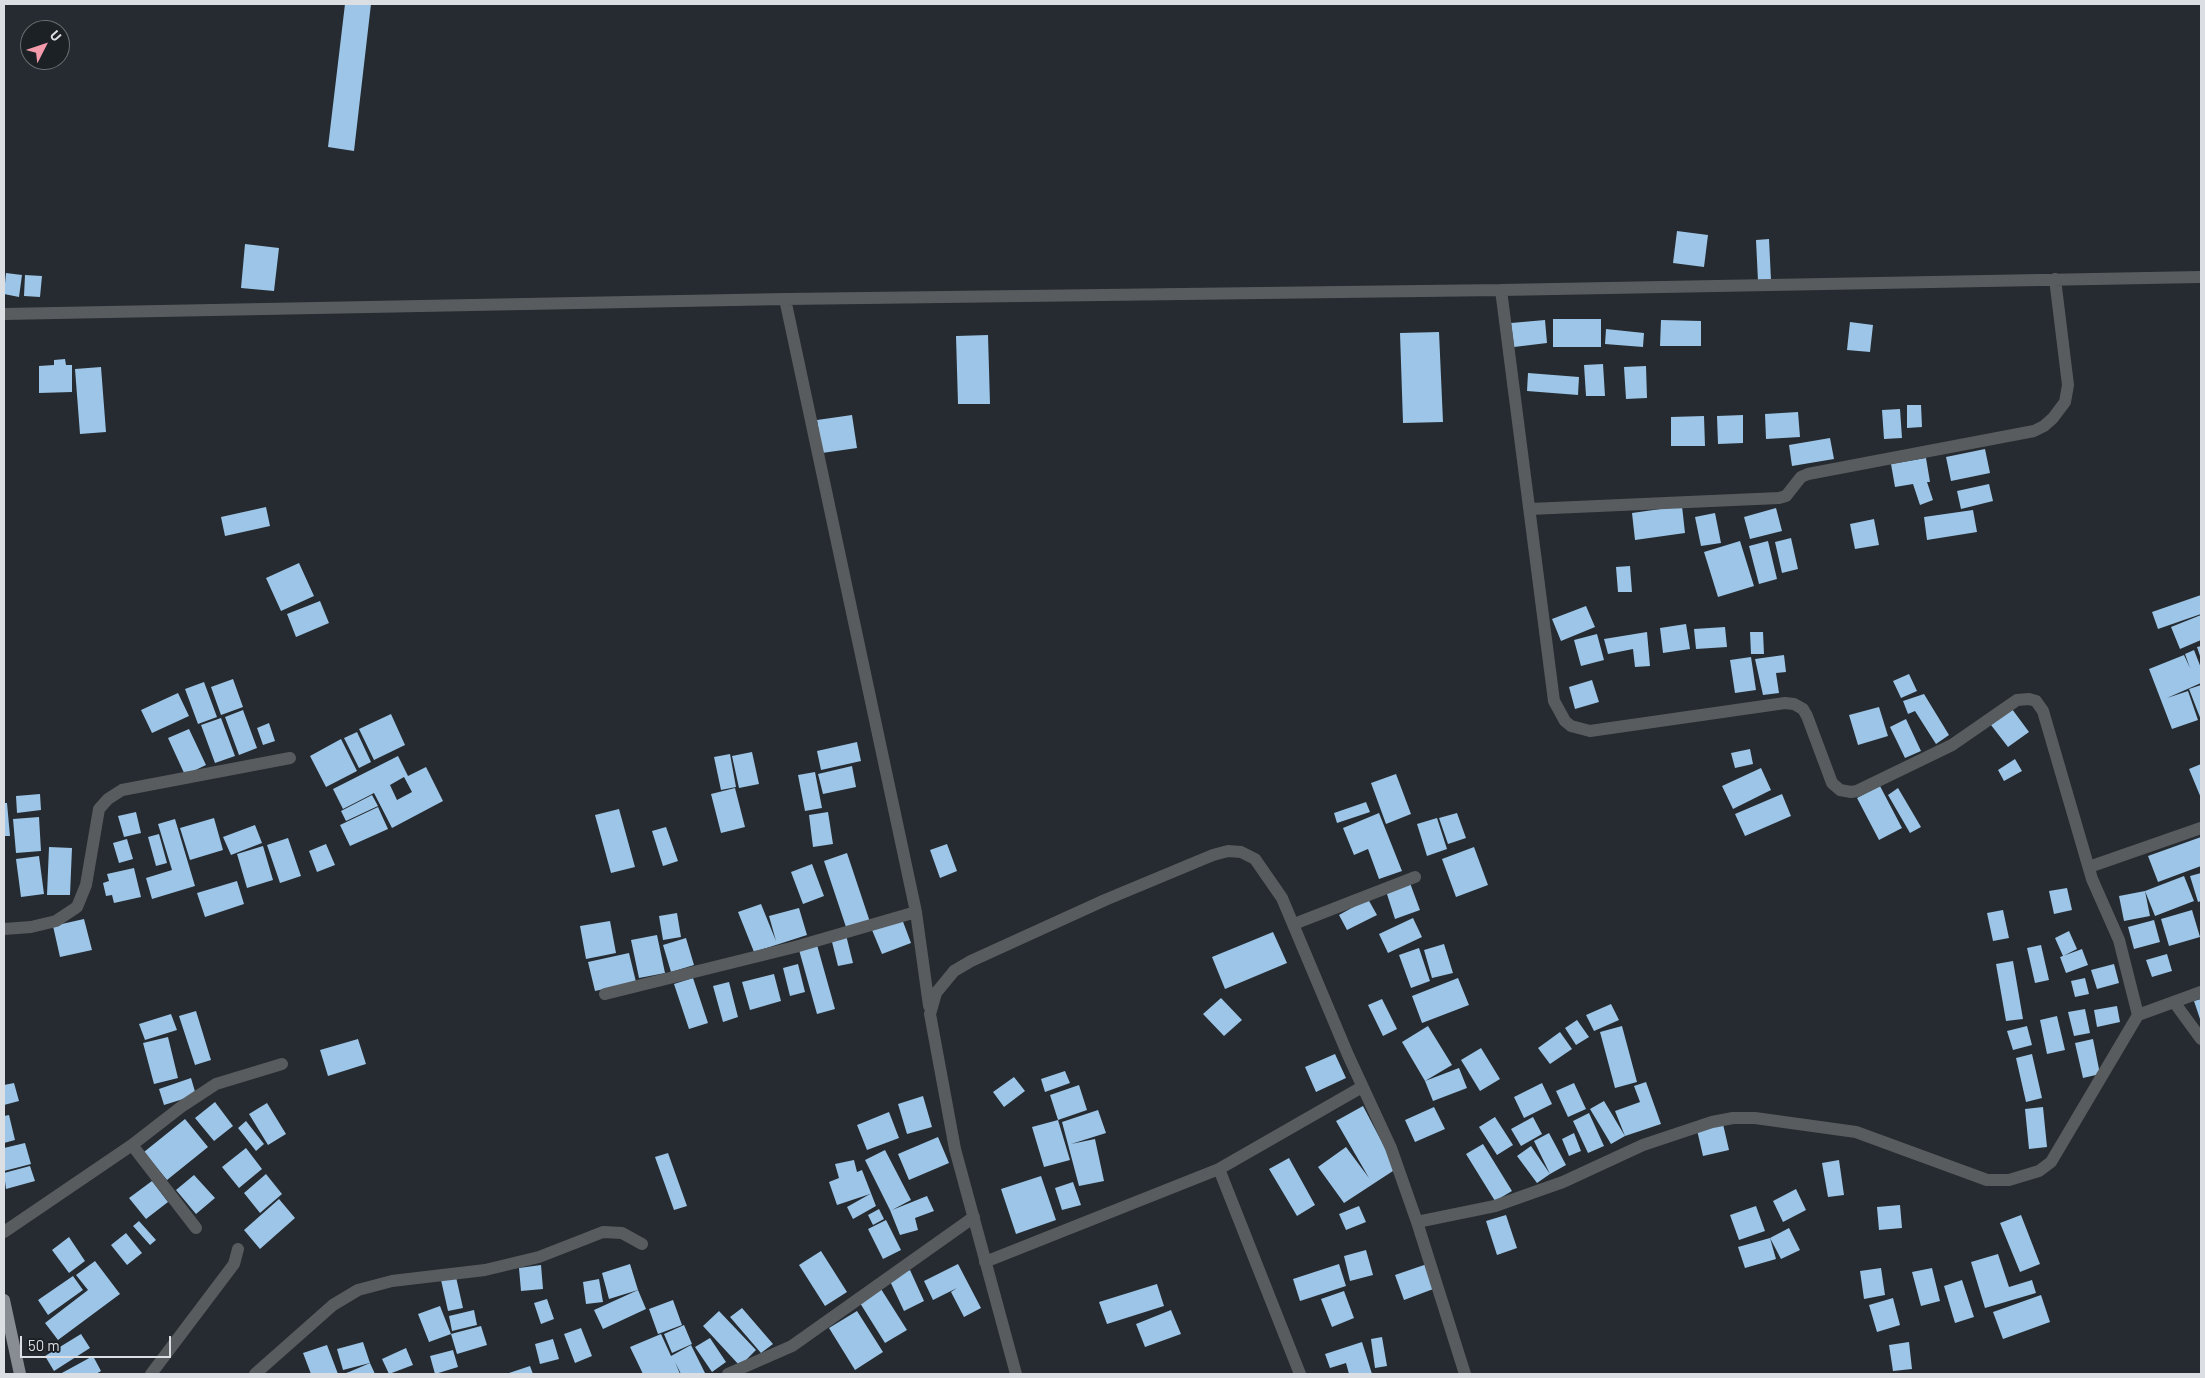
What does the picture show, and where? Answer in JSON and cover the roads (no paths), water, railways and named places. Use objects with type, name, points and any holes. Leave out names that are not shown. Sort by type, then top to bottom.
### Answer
[{"type":"main road","points":[[4,1300],[20,1374]]},
{"type":"street","points":[[4,314],[785,299],[1501,290],[2201,277]]},
{"type":"street","points":[[1530,509],[1779,498],[1786,496],[1801,477],[1808,474],[2027,432],[2044,426],[2065,402],[2068,385],[2055,279]]},
{"type":"street","points":[[1501,290],[1554,701],[1560,715],[1571,726],[1590,731],[1790,703],[1799,705],[1807,716],[1832,783],[1840,790],[1857,792],[1952,745],[2017,700],[2029,699],[2036,702],[2043,711],[2089,867],[2119,940],[2138,1015]]},
{"type":"street","points":[[785,299],[916,912],[930,1014],[954,1149],[1016,1374]]},
{"type":"street","points":[[4,929],[32,927],[56,921],[77,907],[86,885],[99,809],[108,799],[122,790],[290,758]]},
{"type":"street","points":[[2089,867],[2201,828]]},
{"type":"street","points":[[930,1014],[936,993],[944,981],[954,971],[971,961],[1105,900],[1213,855],[1228,851],[1241,852],[1255,859],[1262,866],[1282,898],[1362,1087],[1391,1148],[1417,1222],[1465,1374]]},
{"type":"street","points":[[1294,924],[1415,877]]},
{"type":"street","points":[[604,994],[795,947],[916,912]]},
{"type":"street","points":[[1417,1222],[1495,1206],[1563,1182],[1643,1145],[1696,1126],[1733,1118],[1755,1118],[1856,1132],[1987,1180],[2009,1180],[2039,1171],[2051,1162],[2138,1015],[2201,992]]},
{"type":"street","points":[[2174,1002],[2201,1039]]},
{"type":"street","points":[[4,1232],[132,1145],[181,1106],[216,1084],[282,1064]]},
{"type":"street","points":[[985,1262],[1219,1169],[1362,1087]]},
{"type":"street","points":[[132,1145],[196,1228]]},
{"type":"street","points":[[1219,1169],[1300,1374]]},
{"type":"street","points":[[728,1374],[792,1346],[974,1217]]},
{"type":"street","points":[[255,1374],[333,1305],[358,1290],[392,1281],[485,1270],[539,1257],[603,1232],[622,1233],[642,1244]]},
{"type":"street","points":[[151,1374],[234,1264],[238,1249]]}]
